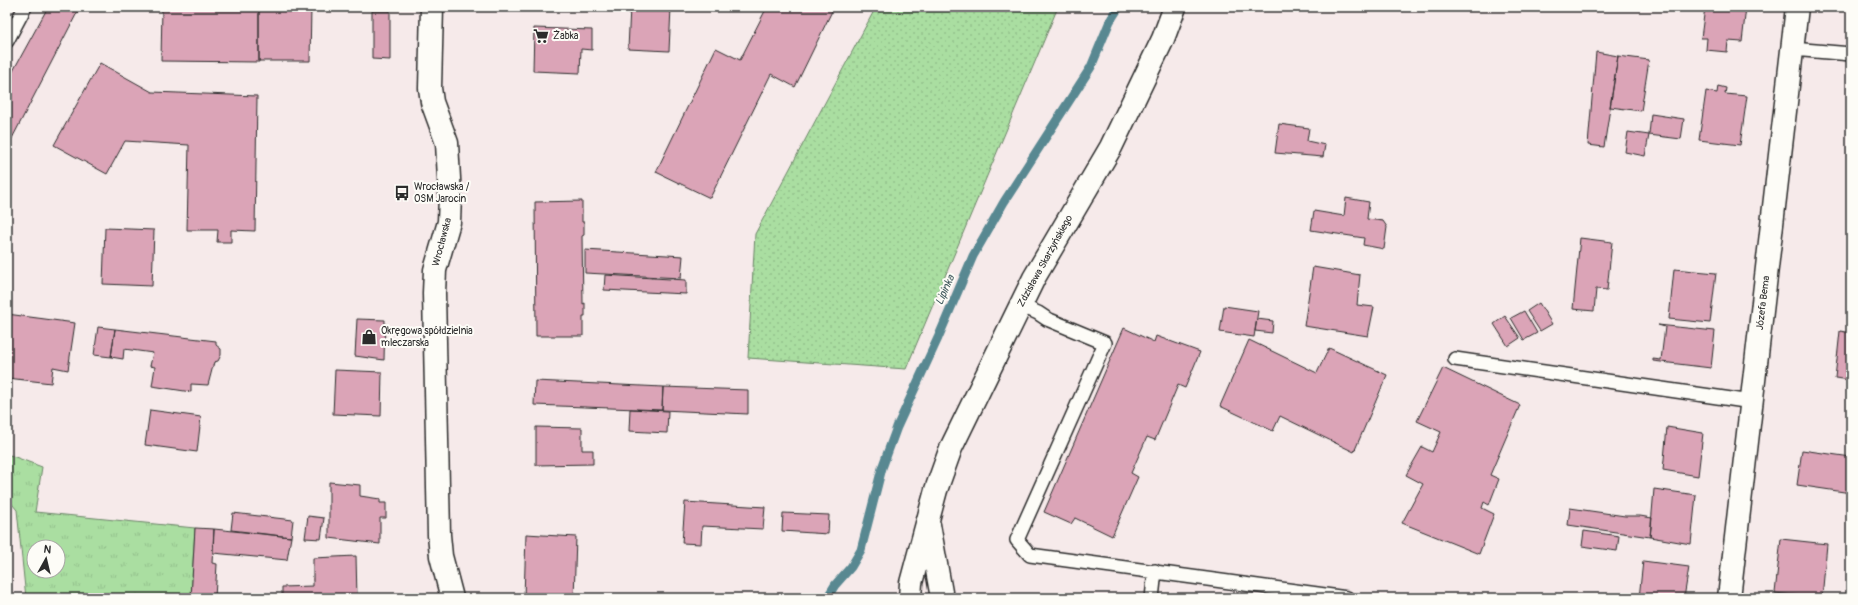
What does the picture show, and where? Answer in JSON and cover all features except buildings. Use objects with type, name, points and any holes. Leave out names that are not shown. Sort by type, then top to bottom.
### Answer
[{"type":"street","name":"Wrocławska","points":[[432,7],[430,88],[432,102],[447,144],[450,172],[449,222],[434,270],[434,293],[439,535],[441,556],[452,598]]},
{"type":"street","name":"Zdzisława Skarżyńskiego","points":[[910,598],[911,583],[936,490],[951,448],[1034,278],[1111,147],[1163,38],[1175,7]]},
{"type":"street","name":"Józefa Bema","points":[[1729,598],[1797,7]]},
{"type":"street","name":"Zdzisława Skarżyńskiego","points":[[928,520],[942,598]]},
{"type":"lane","points":[[7,41],[25,7]]},
{"type":"lane","points":[[1792,48],[1851,54]]},
{"type":"lane","points":[[1020,305],[1048,319],[1105,343],[1017,540],[1030,555],[1347,598]]},
{"type":"lane","points":[[1455,359],[1752,402]]},
{"type":"lane","points":[[1152,598],[1155,571]]},
{"type":"green space","points":[[876,7],[1058,7],[906,369],[748,358],[755,234]]},
{"type":"green space","points":[[7,454],[42,467],[35,512],[195,528],[191,598],[26,598],[17,510],[7,498]]},
{"type":"waterway","name":"Lipinka","points":[[827,598],[835,585],[851,567],[861,550],[882,468],[897,427],[938,338],[973,256],[1004,202],[1091,67],[1110,21],[1119,7]]},
{"type":"place","name":"Żabka","points":[[541,36]]},
{"type":"place","name":"Wrocławska / OSM Jarocin","points":[[402,193]]},
{"type":"place","name":"Okręgowa spółdzielnia mleczarska","points":[[369,337]]}]
